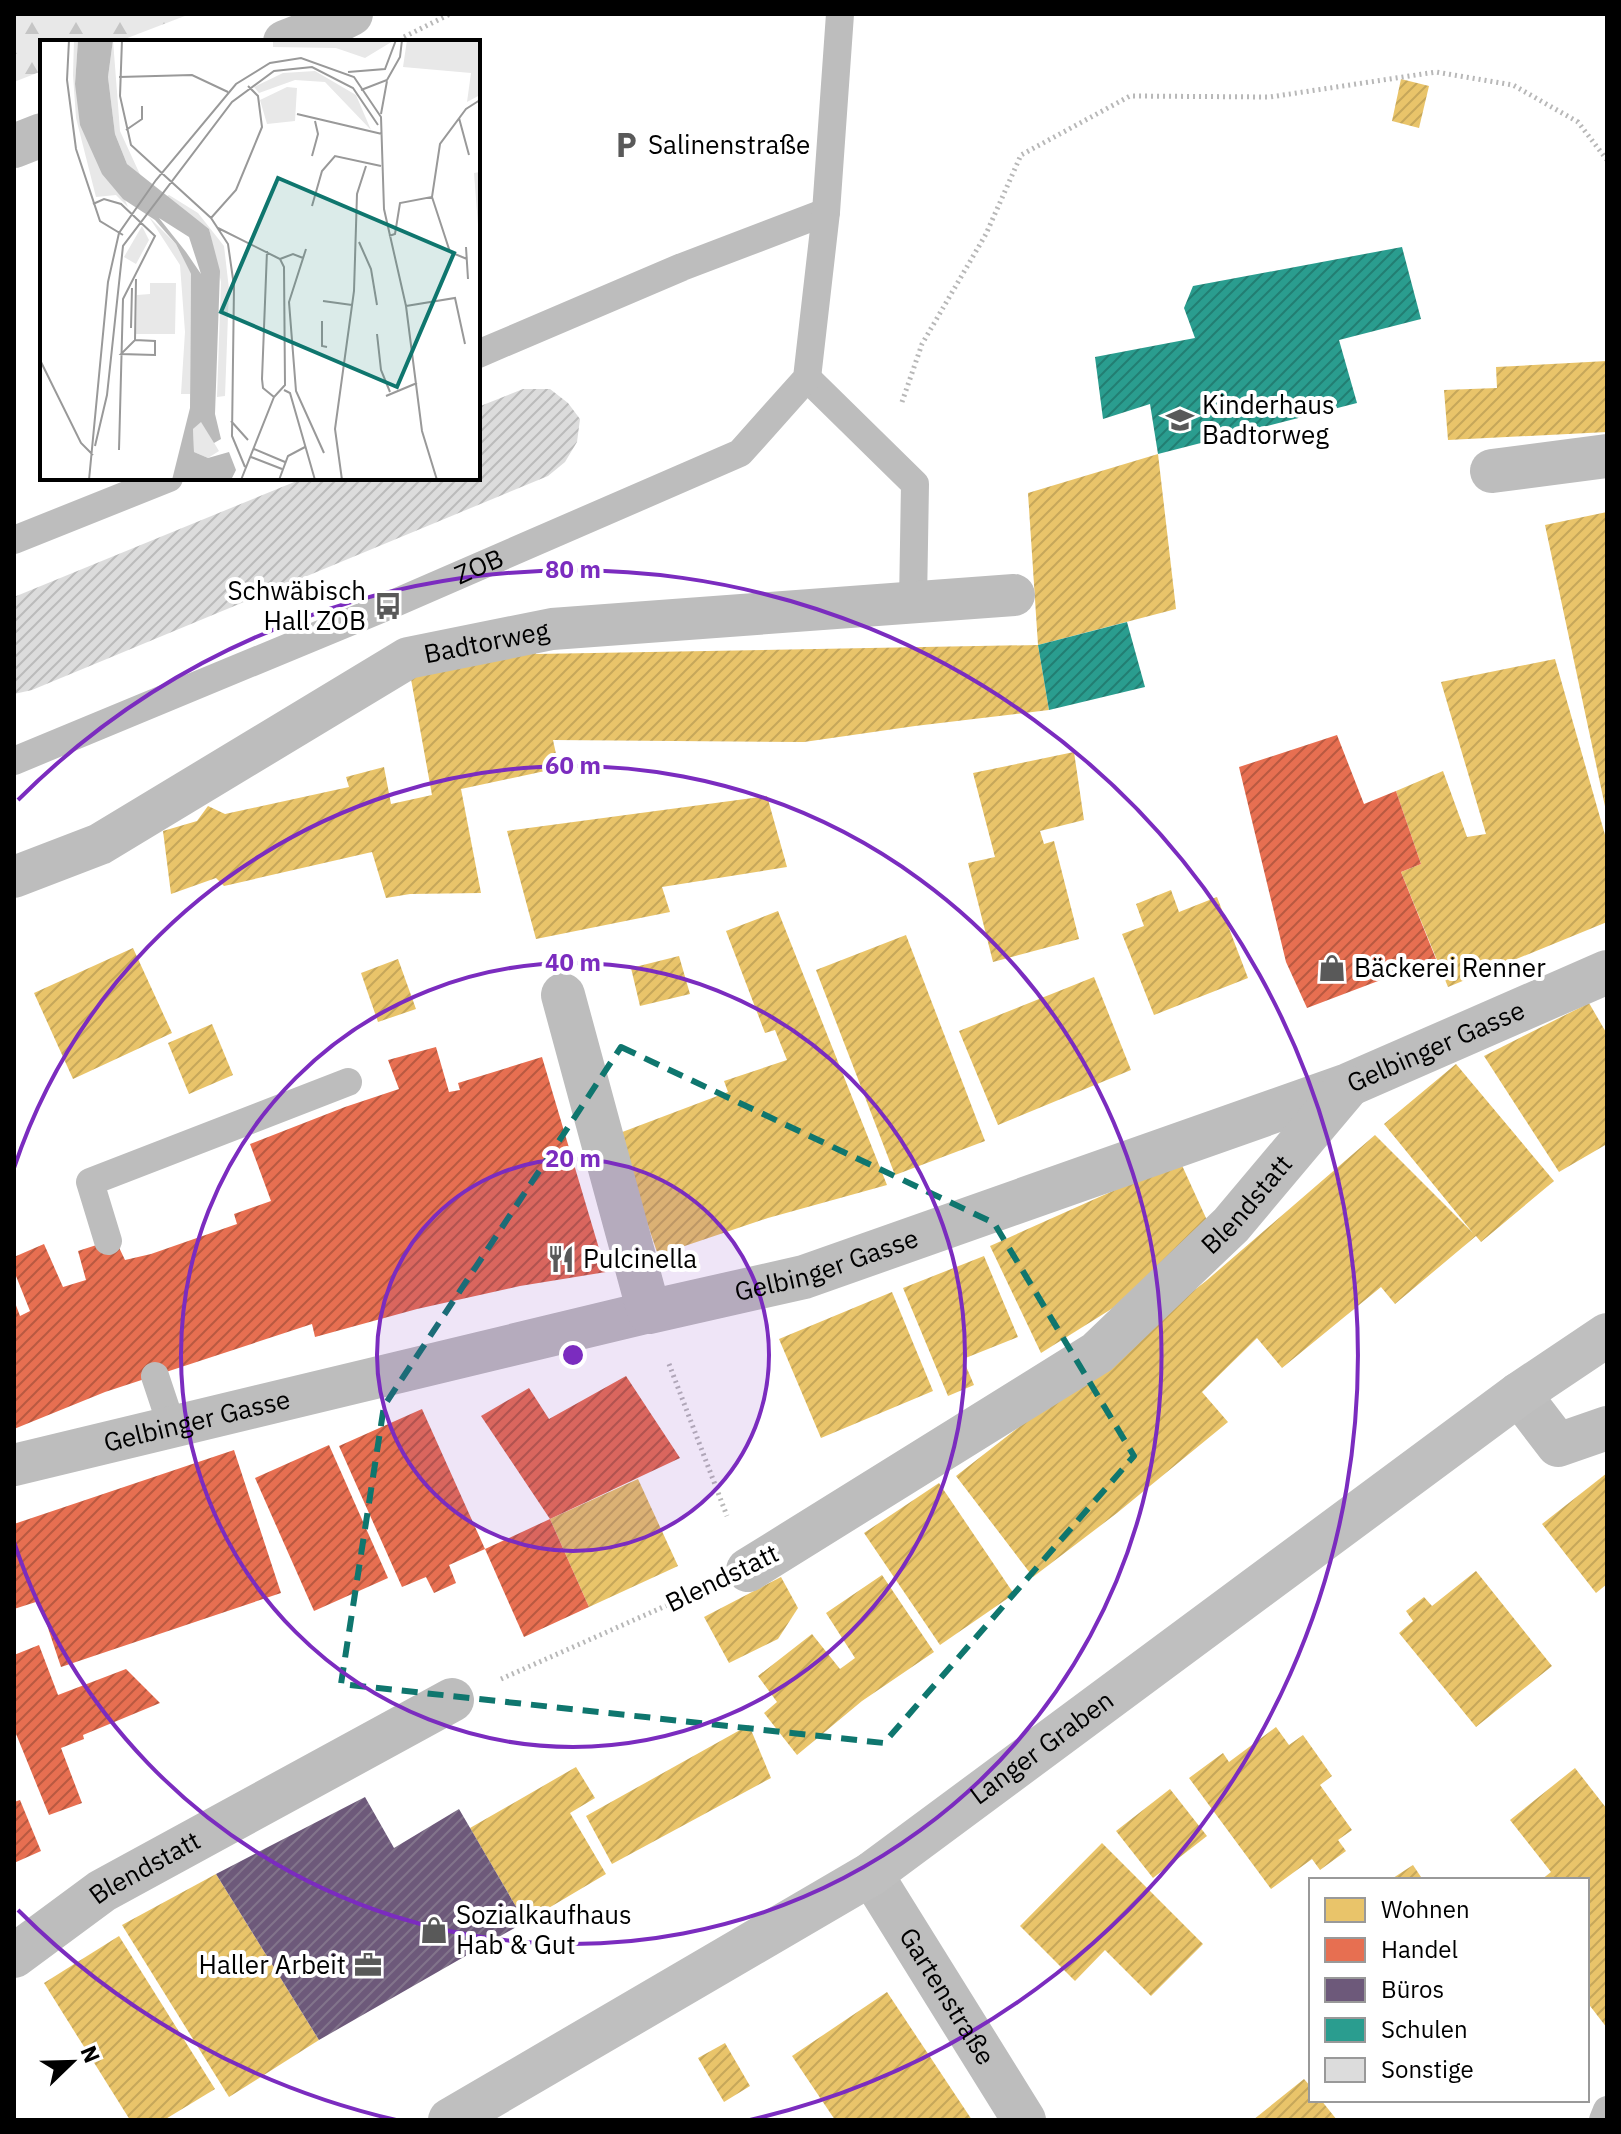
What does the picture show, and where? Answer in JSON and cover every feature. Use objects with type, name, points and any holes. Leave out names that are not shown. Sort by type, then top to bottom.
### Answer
[{"type":"main road","name":"Langer Graben","points":[[450,2120],[871,1874],[1519,1394],[1607,1335]]},
{"type":"street","points":[[290,40],[351,14]]},
{"type":"street","points":[[14,146],[40,136]]},
{"type":"street","points":[[1492,471],[1607,456]]},
{"type":"street","name":"Badtorweg","points":[[14,877],[100,844],[408,658],[552,629],[1014,595]]},
{"type":"street","name":"Gelbinger Gasse","points":[[14,1465],[804,1277],[1348,1085],[1607,972]]},
{"type":"street","points":[[563,995],[649,1312]]},
{"type":"street","name":"Blendstatt","points":[[748,1570],[1097,1353],[1231,1225],[1348,1085]]},
{"type":"street","points":[[1519,1394],[1558,1445],[1607,1428]]},
{"type":"street","name":"Blendstatt","points":[[14,1956],[102,1891],[452,1700]]},
{"type":"street","name":"Gartenstraße","points":[[871,1874],[1024,2120]]},
{"type":"lane","points":[[840,14],[826,212],[807,378],[915,484],[913,603]]},
{"type":"lane","points":[[480,353],[682,267],[826,212]]},
{"type":"lane","name":"ZOB","points":[[14,761],[402,600],[740,453],[807,378]]},
{"type":"lane","points":[[14,540],[164,480]]},
{"type":"lane","points":[[108,1241],[90,1182],[348,1082]]},
{"type":"lane","points":[[155,1376],[172,1427]]},
{"type":"lane","points":[[1603,2120],[1607,2110]]},
{"type":"path","points":[[398,40],[450,14]]},
{"type":"path","points":[[885,454],[922,344],[986,234],[1021,155],[1130,96],[1270,97],[1436,72],[1513,85],[1578,122],[1607,160]]},
{"type":"path","points":[[649,1312],[748,1570]]},
{"type":"path","name":"Blendstatt","points":[[452,1700],[748,1570]]},
{"type":"highlighted area","points":[[621,1047],[994,1223],[1134,1456],[884,1743],[341,1684],[384,1406]]},
{"type":"green space","points":[[14,14],[190,14],[122,40],[40,40],[40,72],[14,82]]},
{"type":"building: Wohnen","points":[[1401,79],[1429,86],[1419,128],[1392,121]]},
{"type":"building: Wohnen","points":[[1607,361],[1607,432],[1448,440],[1444,390],[1497,388],[1496,367]]},
{"type":"building: Wohnen","points":[[1158,454],[1176,609],[1038,645],[1028,493]]},
{"type":"building: Wohnen","points":[[1607,512],[1607,811],[1606,811],[1545,525]]},
{"type":"building: Wohnen","points":[[534,643],[536,654],[1038,645],[1049,710],[804,742],[553,740],[559,768],[461,789],[481,893],[410,894],[386,898],[372,852],[224,886],[216,878],[171,894],[163,831],[197,821],[208,806],[225,814],[349,787],[346,777],[384,767],[391,804],[432,795],[409,668]]},
{"type":"building: Wohnen","points":[[1555,659],[1607,842],[1607,922],[1448,987],[1401,872],[1421,864],[1396,791],[1443,771],[1467,837],[1486,834],[1441,682]]},
{"type":"building: Wohnen","points":[[1074,752],[1084,820],[1040,831],[1044,844],[1054,841],[1079,939],[993,962],[968,863],[995,857],[973,773]]},
{"type":"building: Wohnen","points":[[767,796],[787,867],[662,887],[670,912],[536,939],[507,831]]},
{"type":"building: Wohnen","points":[[1171,890],[1179,912],[1217,897],[1248,978],[1154,1015],[1122,934],[1144,926],[1136,904]]},
{"type":"building: Wohnen","points":[[778,911],[887,1185],[768,1218],[658,1255],[617,1134],[728,1092],[724,1081],[787,1060],[775,1030],[765,1033],[726,931]]},
{"type":"building: Wohnen","points":[[906,935],[985,1141],[895,1175],[816,970]]},
{"type":"building: Wohnen","points":[[133,948],[172,1033],[73,1079],[34,993]]},
{"type":"building: Wohnen","points":[[679,956],[690,994],[640,1006],[631,968]]},
{"type":"building: Wohnen","points":[[398,959],[416,1009],[378,1022],[361,973]]},
{"type":"building: Wohnen","points":[[1094,977],[1131,1070],[998,1125],[959,1031]]},
{"type":"building: Wohnen","points":[[1589,1003],[1607,1034],[1607,1144],[1559,1172],[1484,1056]]},
{"type":"building: Wohnen","points":[[212,1024],[233,1075],[189,1094],[168,1043]]},
{"type":"building: Wohnen","points":[[1456,1064],[1554,1181],[1481,1242],[1476,1236],[1395,1304],[1381,1287],[1282,1368],[1257,1338],[1202,1392],[1228,1422],[1033,1577],[956,1476],[1206,1281],[1375,1135],[1473,1233],[1384,1124]]},
{"type":"building: Wohnen","points":[[1180,1161],[1211,1229],[1161,1278],[1041,1353],[990,1246]]},
{"type":"building: Wohnen","points":[[984,1256],[1018,1337],[963,1359],[974,1385],[948,1396],[903,1288]]},
{"type":"building: Wohnen","points":[[892,1292],[933,1391],[821,1438],[779,1339]]},
{"type":"building: Wohnen","points":[[1607,1473],[1607,1584],[1596,1593],[1542,1524]]},
{"type":"building: Wohnen","points":[[638,1479],[678,1566],[589,1607],[550,1519]]},
{"type":"building: Wohnen","points":[[939,1483],[1014,1594],[940,1645],[864,1533]]},
{"type":"building: Wohnen","points":[[1476,1571],[1552,1666],[1476,1727],[1399,1633],[1413,1621],[1406,1611],[1424,1597],[1432,1606]]},
{"type":"building: Wohnen","points":[[882,1575],[934,1652],[862,1701],[797,1755],[764,1713],[777,1702],[758,1676],[812,1634],[840,1669],[855,1658],[826,1613]]},
{"type":"building: Wohnen","points":[[781,1577],[798,1608],[778,1639],[729,1663],[704,1617]]},
{"type":"building: Wohnen","points":[[749,1725],[771,1778],[612,1864],[586,1816]]},
{"type":"building: Wohnen","points":[[1276,1727],[1289,1745],[1303,1735],[1332,1776],[1320,1785],[1352,1830],[1338,1840],[1346,1851],[1320,1870],[1312,1859],[1271,1889],[1189,1778],[1223,1753],[1229,1762]]},
{"type":"building: Wohnen","points":[[576,1767],[595,1798],[570,1813],[606,1874],[525,1922],[470,1828]]},
{"type":"building: Wohnen","points":[[1575,1768],[1607,1809],[1607,2028],[1589,2005],[1589,1878],[1544,1878],[1551,1872],[1510,1820]]},
{"type":"building: Wohnen","points":[[1170,1789],[1207,1836],[1153,1878],[1116,1831]]},
{"type":"building: Wohnen","points":[[1102,1843],[1203,1944],[1151,1996],[1105,1950],[1075,1981],[1020,1926]]},
{"type":"building: Wohnen","points":[[1413,1865],[1422,1878],[1393,1878]]},
{"type":"building: Wohnen","points":[[216,1874],[319,2040],[229,2097],[122,1925]]},
{"type":"building: Wohnen","points":[[119,1936],[215,2089],[164,2120],[130,2120],[44,1983]]},
{"type":"building: Wohnen","points":[[887,1992],[972,2120],[835,2120],[792,2056]]},
{"type":"building: Wohnen","points":[[725,2043],[750,2086],[724,2102],[698,2058]]},
{"type":"building: Wohnen","points":[[1304,2079],[1309,2085],[1309,2102],[1323,2102],[1337,2120],[1253,2120]]},
{"type":"building: Handel","points":[[1337,735],[1364,804],[1396,791],[1421,864],[1401,872],[1436,959],[1307,1008],[1286,962],[1239,767]]},
{"type":"building: Handel","points":[[436,1047],[449,1092],[460,1090],[458,1083],[542,1057],[606,1272],[520,1286],[417,1309],[315,1337],[312,1324],[105,1392],[14,1429],[14,1300],[20,1316],[30,1311],[14,1271],[14,1257],[44,1244],[63,1287],[86,1280],[78,1251],[115,1239],[125,1260],[237,1224],[234,1214],[271,1201],[250,1144],[399,1089],[388,1060]]},
{"type":"building: Handel","points":[[626,1376],[680,1458],[550,1519],[481,1416],[529,1388],[549,1419]]},
{"type":"building: Handel","points":[[422,1409],[485,1549],[449,1565],[456,1583],[434,1593],[426,1577],[402,1587],[339,1446]]},
{"type":"building: Handel","points":[[329,1445],[388,1578],[314,1611],[255,1478]]},
{"type":"building: Handel","points":[[234,1450],[281,1593],[61,1667],[39,1601],[14,1609],[14,1524]]},
{"type":"building: Handel","points":[[550,1519],[589,1607],[524,1637],[485,1549]]},
{"type":"building: Handel","points":[[39,1645],[58,1695],[126,1669],[160,1703],[83,1735],[84,1739],[61,1748],[82,1803],[49,1815],[14,1729],[14,1655]]},
{"type":"building: Handel","points":[[20,1800],[41,1851],[14,1863],[14,1802]]},
{"type":"building: Büros","points":[[365,1797],[394,1848],[459,1809],[525,1922],[319,2040],[216,1874]]},
{"type":"building: Schulen","points":[[1402,247],[1421,319],[1339,340],[1357,403],[1158,454],[1150,404],[1103,419],[1095,357],[1195,338],[1184,308],[1193,286]]},
{"type":"building: Schulen","points":[[1127,622],[1145,687],[1049,710],[1038,645]]},
{"type":"building: Sonstige","points":[[523,389],[550,389],[568,403],[580,419],[577,442],[565,462],[548,476],[32,690],[14,694],[14,597],[299,480],[480,480],[480,406]]},
{"type":"place","name":"Salinenstraße","points":[[626,145]]},
{"type":"place","name":"Kinderhaus Badtorweg","points":[[1180,420]]},
{"type":"place","name":"Schwäbisch Hall ZOB","points":[[388,606]]},
{"type":"place","name":"Bäckerei Renner","points":[[1332,968]]},
{"type":"place","name":"Pulcinella","points":[[561,1259]]},
{"type":"place","name":"Sozialkaufhaus Hab & Gut","points":[[434,1930]]},
{"type":"place","name":"Haller Arbeit","points":[[368,1965]]}]
